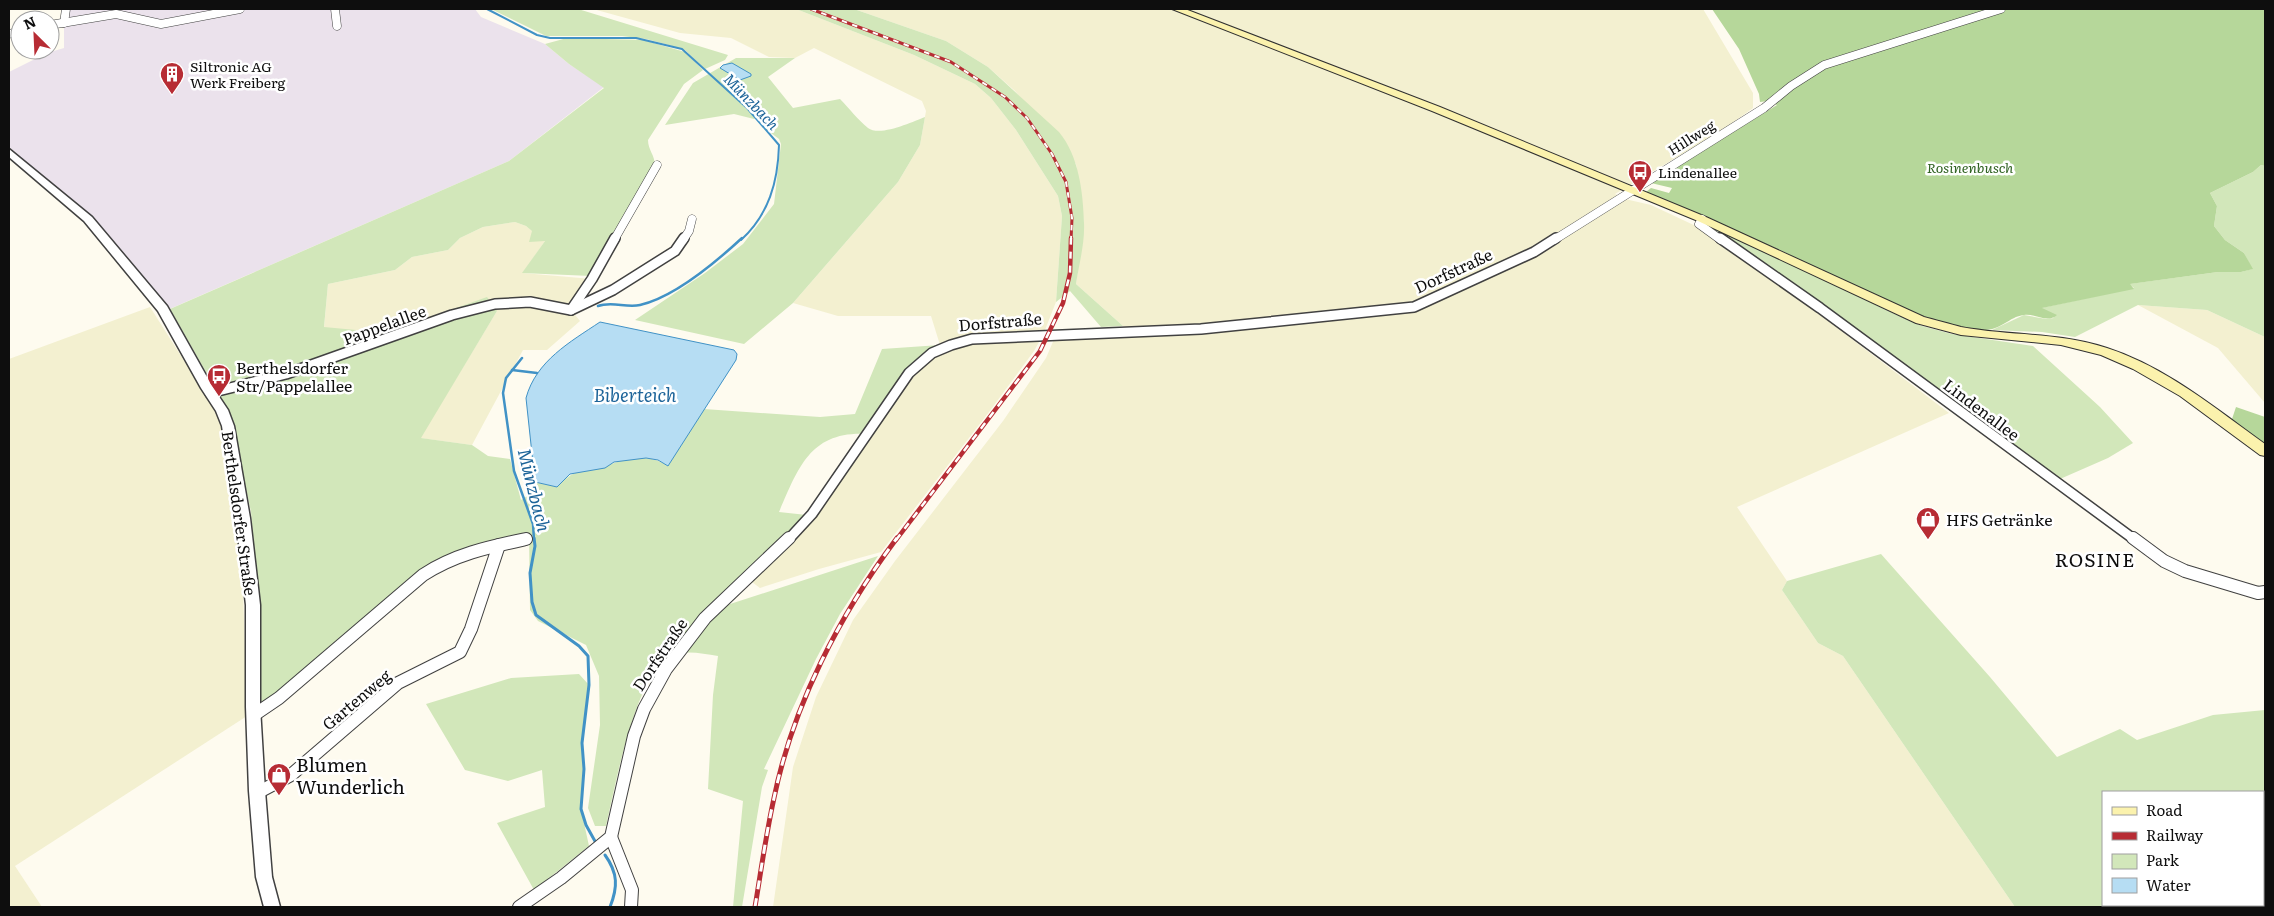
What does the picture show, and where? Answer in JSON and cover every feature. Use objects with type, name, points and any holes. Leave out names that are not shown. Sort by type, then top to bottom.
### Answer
[{"type":"main road","points":[[1177,9],[1436,109],[1702,219],[1920,320],[1961,331],[2061,341],[2104,351],[2138,366],[2185,393],[2265,451]]},
{"type":"street","points":[[64,23],[66,9]]},
{"type":"street","points":[[60,24],[109,14],[121,14],[150,23],[161,24],[240,9]]},
{"type":"street","points":[[335,9],[337,26]]},
{"type":"street","name":"Hillweg","points":[[1632,190],[1764,108],[1791,86],[1824,64],[2001,9]]},
{"type":"street","name":"Berthelsdorfer Straße","points":[[9,152],[88,219],[163,309],[210,393],[222,410],[232,439],[253,605],[257,793],[264,877],[272,907]]},
{"type":"street","points":[[571,310],[592,279],[657,165]]},
{"type":"street","name":"Dorfstraße","points":[[607,841],[634,736],[644,709],[674,656],[705,618],[775,554],[812,514],[900,381],[912,368],[937,349],[972,339],[1201,329],[1414,307],[1534,252],[1632,190]]},
{"type":"street","points":[[571,310],[613,290],[675,251],[690,231],[692,219]]},
{"type":"street","name":"Lindenallee","points":[[1702,219],[1699,224],[1820,308],[2164,561],[2185,571],[2248,590],[2265,592]]},
{"type":"street","name":"Pappelallee","points":[[210,393],[286,374],[452,315],[495,304],[530,302],[571,310]]},
{"type":"street","points":[[254,716],[279,698],[423,575],[459,556],[526,539]]},
{"type":"street","name":"Gartenweg","points":[[257,793],[291,775],[398,684],[460,652],[471,629],[499,545]]},
{"type":"street","points":[[519,907],[591,855],[607,841],[627,872],[632,890],[631,907]]},
{"type":"shaded area","points":[[68,9],[475,9],[481,17],[545,44],[569,64],[604,87],[509,161],[165,311],[91,221],[9,147],[9,72],[33,60],[60,60],[60,49],[64,48],[64,14]]},
{"type":"shaded area","points":[[593,9],[796,9],[914,55],[975,84],[991,98],[1016,130],[1058,196],[1062,216],[1056,302],[1043,335],[1034,351],[989,412],[881,552],[760,588],[752,582],[816,516],[905,382],[940,345],[931,316],[838,316],[793,303],[898,182],[920,145],[926,111],[922,101],[814,48],[795,58],[769,57],[731,38],[680,33]]},
{"type":"shaded area","points":[[854,9],[1703,9],[1753,93],[1753,108],[1724,129],[1615,194],[1625,199],[1651,205],[1715,235],[1949,413],[1737,507],[1787,581],[1782,590],[1818,643],[1843,656],[2015,907],[773,907],[793,767],[816,697],[853,620],[895,561],[1003,421],[1046,358],[1055,337],[1128,333],[1123,326],[1076,284],[1084,224],[1076,164],[1015,91],[988,67],[946,41]]},
{"type":"shaded area","points":[[515,222],[526,226],[545,241],[523,273],[592,279],[571,310],[580,321],[547,350],[523,350],[472,445],[420,438],[497,311],[360,342],[324,328],[328,284],[395,270],[412,257],[448,250],[460,238],[483,227]]},
{"type":"shaded area","points":[[2138,305],[2207,310],[2265,337],[2265,403],[2218,348]]},
{"type":"shaded area","points":[[150,307],[221,419],[242,559],[247,716],[15,866],[42,907],[9,907],[9,359]]},
{"type":"green space","points":[[491,9],[578,9],[728,55],[725,60],[705,69],[685,50],[669,45],[646,39],[622,36],[546,36]]},
{"type":"green space","points":[[796,9],[854,9],[946,41],[988,67],[1059,132],[1066,142],[1075,163],[1079,175],[1082,199],[1084,238],[1076,284],[1123,326],[1101,327],[1070,291],[1056,302],[1062,216],[1058,196],[1016,130],[991,98],[975,84],[914,55]]},
{"type":"green space","name":"Rosinenbusch","points":[[1712,9],[2265,9],[2265,166],[2261,165],[2253,172],[2210,193],[2217,206],[2214,226],[2225,240],[2244,253],[2253,269],[2241,272],[2218,272],[2130,284],[2134,289],[2042,308],[2057,315],[2053,318],[2024,315],[2013,318],[1993,329],[1978,330],[1936,322],[1915,315],[1772,246],[1646,192],[1651,188],[1669,193],[1672,188],[1651,183],[1777,105],[1768,101],[1760,102],[1759,94],[1739,49]]},
{"type":"green space","points":[[567,38],[643,40],[685,52],[703,70],[684,84],[648,140],[655,166],[591,276],[522,273],[545,241],[529,242],[532,231],[526,226],[515,222],[483,227],[460,238],[448,250],[412,257],[395,270],[328,284],[324,327],[356,330],[360,342],[487,297],[497,311],[421,438],[472,445],[488,456],[510,459],[521,500],[537,490],[535,482],[557,487],[573,474],[602,468],[628,459],[653,459],[668,466],[704,409],[820,417],[855,414],[882,349],[940,345],[915,370],[869,434],[849,434],[833,438],[820,445],[810,454],[793,480],[779,512],[816,516],[752,582],[724,606],[878,556],[840,614],[816,659],[764,769],[768,770],[762,787],[742,907],[733,907],[743,801],[708,789],[713,695],[718,656],[681,653],[670,657],[658,668],[646,685],[628,734],[606,826],[595,826],[588,808],[600,725],[599,676],[586,645],[538,621],[530,610],[529,533],[500,539],[457,553],[260,706],[258,592],[251,512],[231,416],[170,309],[509,161],[604,88],[569,64],[545,44]]},
{"type":"green space","points":[[736,58],[795,58],[768,77],[793,108],[840,99],[868,128],[880,131],[896,128],[925,117],[920,145],[898,182],[793,303],[744,344],[635,320],[705,273],[743,244],[774,204],[781,144],[779,139],[767,130],[759,116],[754,119],[734,114],[665,125],[693,83]]},
{"type":"green space","points":[[2261,165],[2265,166],[2265,337],[2207,310],[2138,305],[2075,337],[2042,332],[1992,330],[2024,315],[2046,319],[2054,318],[2041,308],[2134,288],[2129,284],[2218,272],[2241,272],[2252,269],[2244,253],[2225,240],[2214,226],[2217,206],[2210,193],[2253,172]]},
{"type":"green space","points":[[1705,223],[1774,253],[1886,310],[1922,326],[1952,334],[2033,346],[2100,407],[2133,443],[2108,458],[2060,479]]},
{"type":"green space","points":[[2236,407],[2265,417],[2265,445],[2231,422]]},
{"type":"green space","points":[[1881,554],[1990,677],[2057,757],[2120,729],[2137,740],[2213,715],[2265,710],[2265,907],[2015,907],[1843,656],[1818,643],[1782,590],[1787,581]]},
{"type":"green space","points":[[579,674],[589,685],[582,743],[584,769],[581,809],[589,846],[534,890],[497,823],[545,807],[542,770],[508,781],[465,770],[426,704],[511,678]]},
{"type":"water","points":[[732,63],[751,74],[751,76],[740,80],[720,68],[723,65]]},
{"type":"water","name":"Biberteich","points":[[600,322],[734,350],[737,354],[736,360],[668,466],[658,460],[646,458],[614,462],[605,468],[570,474],[557,487],[535,482],[526,398],[531,385],[546,363],[566,345]]},
{"type":"waterway","name":"Münzbach","points":[[487,9],[537,35],[550,38],[636,38],[682,49],[747,108],[779,145],[777,172],[770,197],[759,219],[741,240]]},
{"type":"waterway","name":"Münzbach","points":[[598,306],[608,304],[640,305],[667,295],[708,268],[742,238]]},
{"type":"waterway","name":"Münzbach","points":[[512,370],[522,358]]},
{"type":"waterway","points":[[512,370],[537,373]]},
{"type":"waterway","name":"Münzbach","points":[[512,370],[506,378],[503,393],[514,471],[533,524],[534,540]]},
{"type":"waterway","name":"Münzbach","points":[[534,538],[535,546],[530,573],[532,602],[536,615],[579,646],[588,656],[589,685],[582,743],[584,769],[581,809],[586,825],[596,843]]},
{"type":"waterway","name":"Münzbach","points":[[605,855],[612,868],[615,880],[610,907]]},
{"type":"railway","points":[[811,9],[951,62],[1005,97],[1027,118],[1052,154],[1066,182],[1072,218],[1071,240]]},
{"type":"railway","points":[[896,540],[1040,351],[1063,303],[1070,273],[1071,238]]},
{"type":"railway","points":[[755,907],[766,839],[782,763],[806,695],[838,629],[876,567],[897,538]]},
{"type":"place","name":"Siltronic AG Werk Freiberg","points":[[172,95]]},
{"type":"place","name":"Lindenallee","points":[[1640,193]]},
{"type":"place","name":"Berthelsdorfer Str/Pappelallee","points":[[219,397]]},
{"type":"place","name":"HFS Getränke","points":[[1928,540]]},
{"type":"place","name":"Blumen Wunderlich","points":[[279,796]]},
{"type":"district","name":"ROSINE","points":[[2095,559]]}]
